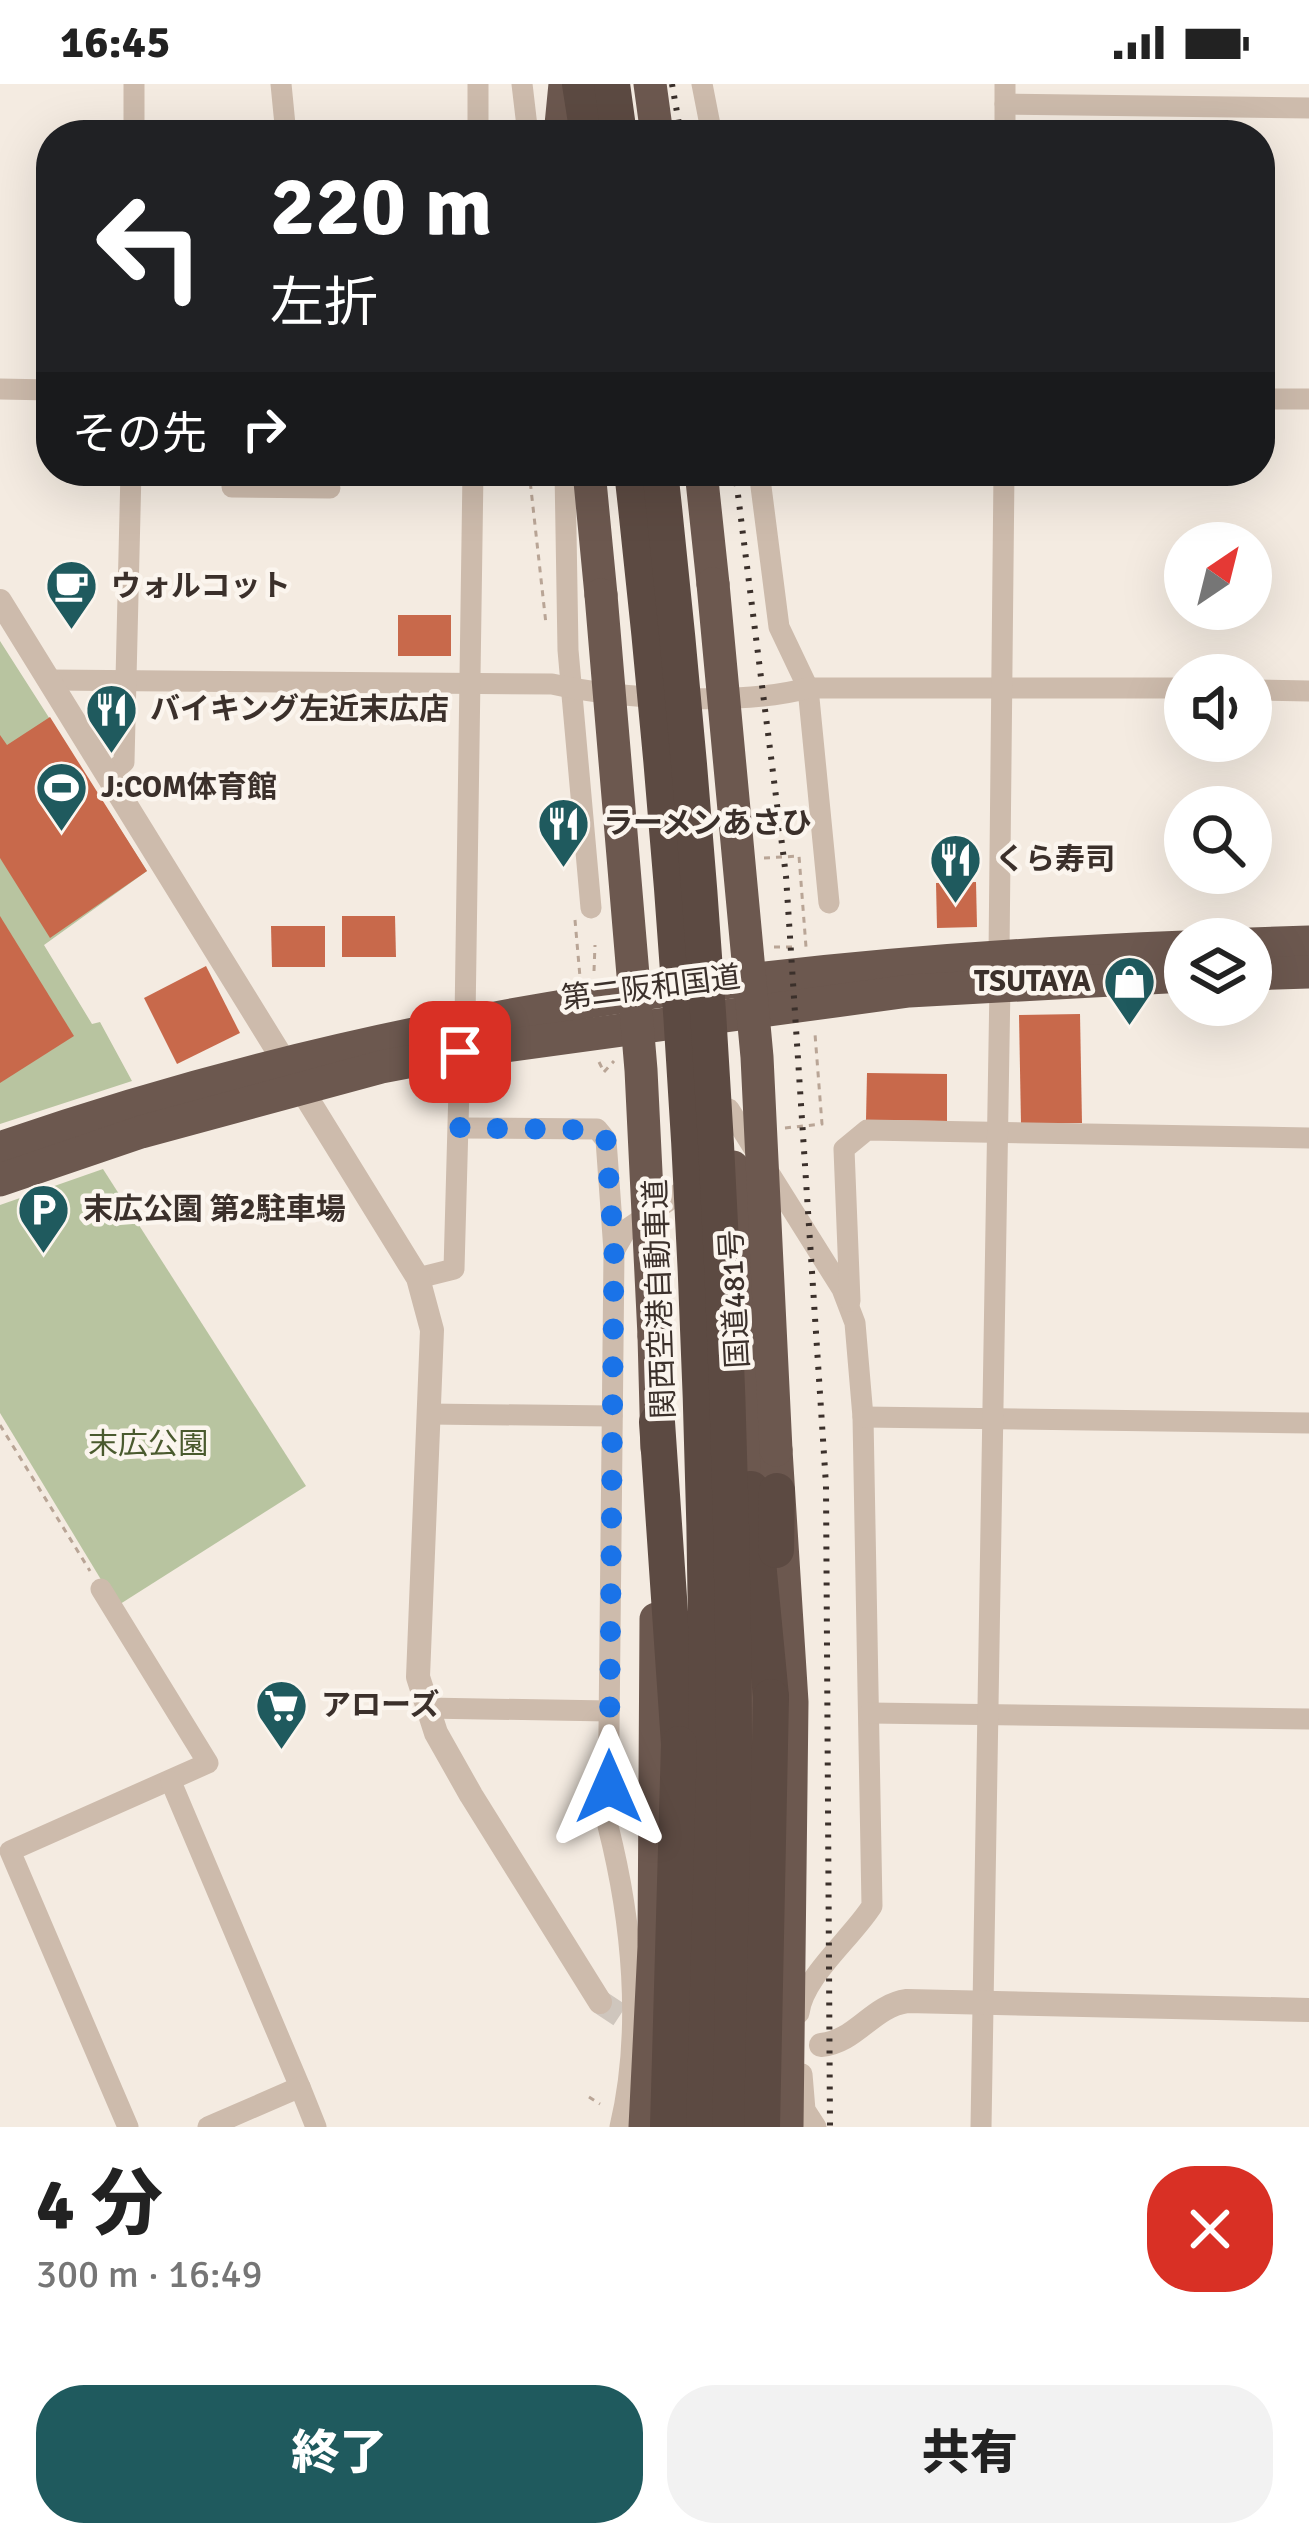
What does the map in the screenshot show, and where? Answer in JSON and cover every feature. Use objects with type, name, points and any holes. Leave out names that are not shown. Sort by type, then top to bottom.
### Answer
[{"type":"highway","points":[[562,120],[567,84]]},
{"type":"highway","points":[[567,84],[572,120]]},
{"type":"highway","points":[[580,84],[586,120]]},
{"type":"highway","points":[[612,84],[617,120]]},
{"type":"highway","points":[[590,486],[640,1049],[657,1422],[679,1744]]},
{"type":"highway","points":[[618,486],[692,1304],[700,1725],[691,2127]]},
{"type":"highway","name":"関西空港自動車道","points":[[634,486],[660,718],[696,1265],[706,1678],[701,2127]]},
{"type":"highway","name":"関西空港自動車道","points":[[662,486],[686,712],[727,1315],[736,1873],[730,2127]]},
{"type":"highway","points":[[678,486],[764,1490],[771,1697],[762,2127]]},
{"type":"highway","name":"国道481号","points":[[702,486],[757,1057],[776,1450],[764,1490],[792,1702],[788,2127]]},
{"type":"highway","points":[[1272,943],[1309,942]]},
{"type":"highway","name":"第二阪和国道","points":[[462,1036],[721,1017],[909,992],[1000,970],[1164,950]]},
{"type":"highway","name":"第二阪和国道","points":[[0,1148],[666,986],[1000,970],[1164,975]]},
{"type":"highway","points":[[1272,973],[1309,972]]},
{"type":"highway","name":"第二阪和国道","points":[[0,1180],[292,1075]]},
{"type":"highway","points":[[645,2127],[654,1948],[657,1422]]},
{"type":"highway","points":[[741,2127],[764,1490]]},
{"type":"highway","points":[[668,2127],[679,1744],[698,1514]]},
{"type":"street","points":[[134,84],[134,120]]},
{"type":"street","points":[[281,84],[281,120]]},
{"type":"street","points":[[478,84],[478,120]]},
{"type":"street","points":[[522,84],[526,120]]},
{"type":"street","points":[[702,84],[709,120]]},
{"type":"street","points":[[1005,94],[1309,108]]},
{"type":"street","points":[[0,389],[36,390]]},
{"type":"street","points":[[1275,399],[1309,399]]},
{"type":"street","points":[[108,775],[124,762],[130,679],[131,486]]},
{"type":"street","points":[[232,486],[330,488]]},
{"type":"street","points":[[418,1278],[454,1269],[473,486]]},
{"type":"street","points":[[565,486],[571,688],[591,908]]},
{"type":"street","points":[[761,486],[779,627],[808,688],[830,904]]},
{"type":"street","points":[[981,2127],[1004,486]]},
{"type":"street","points":[[0,601],[418,1278],[432,1330],[418,1678],[426,1708],[471,1795],[600,2002]]},
{"type":"street","points":[[49,680],[468,682],[639,695],[779,696],[808,688],[1164,688]]},
{"type":"street","points":[[1272,690],[1309,691]]},
{"type":"street","points":[[729,1109],[842,1289],[850,1311]]},
{"type":"street","points":[[460,1128],[597,1130],[606,1140],[614,1251],[608,1826],[621,1877],[632,1982],[620,2127]]},
{"type":"street","points":[[816,2127],[805,2110],[798,2008],[804,1989],[851,1939],[872,1906],[863,1418],[850,1311],[844,1149],[867,1130],[997,1136],[1309,1138]]},
{"type":"street","points":[[614,1251],[626,1230],[681,1192]]},
{"type":"street","points":[[428,1414],[612,1416]]},
{"type":"street","points":[[863,1418],[1309,1423]]},
{"type":"street","points":[[101,1589],[208,1763],[5,1853],[128,2127]]},
{"type":"street","points":[[426,1708],[609,1711]]},
{"type":"street","points":[[869,1713],[1309,1719]]},
{"type":"street","points":[[171,1782],[316,2127]]},
{"type":"street","points":[[821,2045],[838,2044],[884,2005],[1309,2009]]},
{"type":"street","points":[[208,2127],[300,2087]]},
{"type":"path","points":[[760,858],[799,856],[806,947],[819,946]]},
{"type":"path","points":[[595,945],[591,945],[595,979]]},
{"type":"path","points":[[780,1128],[822,1124],[815,1031],[828,1030]]},
{"type":"path","points":[[598,1048],[599,1072],[604,1072]]},
{"type":"path","points":[[0,1425],[101,1589]]},
{"type":"green space","points":[[0,641],[147,871],[44,945],[92,1024],[100,1022],[132,1081],[0,1124]]},
{"type":"green space","name":"末広公園","points":[[103,1169],[306,1486],[117,1606],[0,1413],[0,1205]]},
{"type":"building","points":[[398,615],[451,615],[451,656],[398,656]]},
{"type":"building","name":"J:COM体育館","points":[[50,717],[147,871],[50,938],[0,858],[0,735],[7,745]]},
{"type":"building","name":"くら寿司","points":[[976,882],[977,927],[937,928],[936,883]]},
{"type":"building","points":[[0,916],[74,1036],[0,1083]]},
{"type":"building","points":[[342,916],[395,916],[396,957],[342,957]]},
{"type":"building","points":[[271,926],[325,926],[325,967],[272,967]]},
{"type":"building","points":[[206,966],[240,1033],[177,1064],[144,998]]},
{"type":"building","points":[[1080,1014],[1082,1123],[1021,1124],[1019,1015]]},
{"type":"building","points":[[867,1073],[947,1074],[947,1121],[866,1120]]},
{"type":"tunnel","points":[[600,2002],[647,2033]]},
{"type":"railway","points":[[672,84],[678,120]]},
{"type":"railway","points":[[737,486],[786,876],[826,1485],[830,2127]]},
{"type":"place","name":"ウォルコット","points":[[72,632]]},
{"type":"place","name":"バイキング左近末広店","points":[[111,755]]},
{"type":"place","name":"J:COM体育館","points":[[62,833]]},
{"type":"place","name":"ラーメンあさひ","points":[[564,869]]},
{"type":"place","name":"くら寿司","points":[[956,905]]},
{"type":"place","name":"TSUTAYA","points":[[1130,1027]]},
{"type":"place","name":"末広公園 第2駐車場","points":[[44,1255]]},
{"type":"place","name":"アローズ","points":[[282,1751]]},
{"type":"route","points":[[460,1052],[460,1128],[597,1130],[606,1140],[614,1251],[609,1787]]}]
